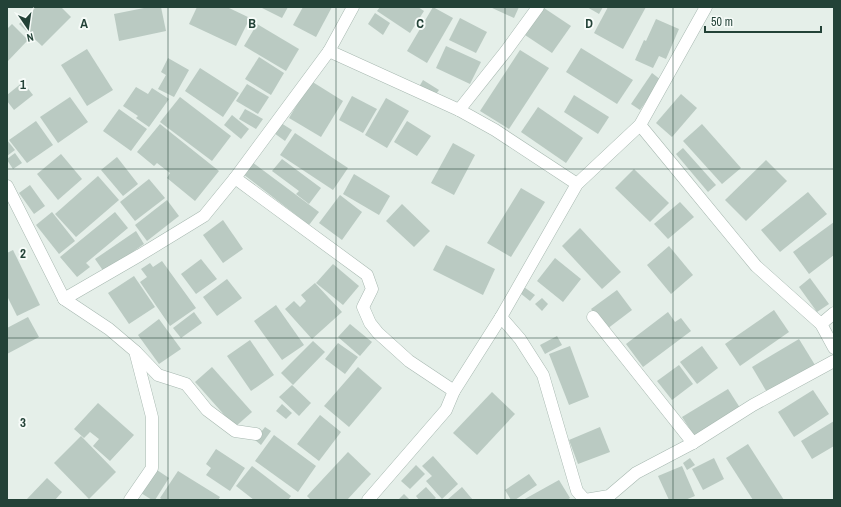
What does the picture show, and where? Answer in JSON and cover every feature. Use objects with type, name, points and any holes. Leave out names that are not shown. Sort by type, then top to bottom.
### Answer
[{"type":"street","points":[[64,299],[204,216],[235,178],[329,51],[353,7]]},
{"type":"street","points":[[459,110],[506,51],[538,7]]},
{"type":"street","points":[[368,500],[446,410],[454,391],[501,317],[577,184],[640,125],[706,7]]},
{"type":"street","points":[[329,51],[459,110],[495,130],[577,184]]},
{"type":"street","points":[[640,125],[756,266],[821,324],[834,348]]},
{"type":"street","points":[[235,178],[367,275],[372,289],[363,307],[370,323],[378,334],[409,360],[454,391]]},
{"type":"street","points":[[7,186],[64,299],[109,329],[135,351],[158,375],[186,384],[207,410],[235,431],[256,434]]},
{"type":"street","points":[[821,324],[834,313]]},
{"type":"street","points":[[501,317],[520,339],[543,375],[577,491],[585,500],[609,496],[636,473],[693,443],[753,405],[834,361]]},
{"type":"street","points":[[593,317],[693,443]]},
{"type":"street","points":[[130,500],[152,468],[152,417],[135,351]]},
{"type":"building","points":[[36,7],[61,7],[71,17],[42,46],[19,24]]},
{"type":"building","points":[[149,7],[161,7],[166,31],[119,41],[114,14]]},
{"type":"building","points":[[197,7],[227,7],[250,18],[236,46],[189,24]]},
{"type":"building","points":[[260,7],[288,7],[282,18]]},
{"type":"building","points":[[303,7],[332,7],[316,37],[293,25]]},
{"type":"building","points":[[380,7],[418,7],[424,11],[410,33],[377,11]]},
{"type":"building","points":[[433,7],[453,18],[427,63],[407,51]]},
{"type":"building","points":[[490,7],[519,7],[514,18]]},
{"type":"building","points":[[587,7],[603,7],[599,14]]},
{"type":"building","points":[[608,7],[646,7],[623,49],[594,33]]},
{"type":"building","points":[[544,8],[571,26],[552,53],[525,35]]},
{"type":"building","points":[[375,13],[390,23],[383,35],[368,24]]},
{"type":"building","points":[[460,18],[487,32],[476,53],[449,40]]},
{"type":"building","points":[[656,19],[679,29],[666,59],[659,56],[653,68],[635,60]]},
{"type":"building","points":[[12,24],[28,40],[7,62],[7,29]]},
{"type":"building","points":[[257,24],[299,49],[286,71],[244,46]]},
{"type":"building","points":[[446,46],[481,62],[470,84],[436,68]]},
{"type":"building","points":[[581,48],[633,80],[617,104],[566,72]]},
{"type":"building","points":[[87,49],[113,90],[87,106],[61,65]]},
{"type":"building","points":[[520,50],[549,68],[509,129],[480,111]]},
{"type":"building","points":[[259,57],[284,73],[271,95],[245,79]]},
{"type":"building","points":[[168,58],[189,70],[174,97],[158,89],[166,75],[161,72]]},
{"type":"building","points":[[200,68],[239,93],[223,117],[185,91]]},
{"type":"building","points":[[652,73],[661,80],[640,110],[631,104]]},
{"type":"building","points":[[423,80],[439,90],[434,97],[419,87]]},
{"type":"building","points":[[311,81],[343,101],[321,137],[289,118]]},
{"type":"building","points":[[23,82],[33,95],[14,110],[7,101],[7,95]]},
{"type":"building","points":[[247,84],[269,97],[258,114],[236,101]]},
{"type":"building","points":[[136,87],[148,94],[152,88],[169,99],[149,127],[136,118],[138,116],[123,106]]},
{"type":"building","points":[[681,94],[697,108],[672,137],[656,123]]},
{"type":"building","points":[[574,95],[609,117],[598,134],[564,112]]},
{"type":"building","points":[[352,96],[377,109],[363,133],[339,120]]},
{"type":"building","points":[[70,97],[88,122],[58,143],[40,117]]},
{"type":"building","points":[[180,97],[231,136],[212,161],[160,122]]},
{"type":"building","points":[[386,98],[409,111],[387,148],[365,135]]},
{"type":"building","points":[[538,107],[583,138],[566,163],[521,132]]},
{"type":"building","points":[[119,109],[147,129],[131,151],[103,131]]},
{"type":"building","points":[[245,109],[263,119],[256,129],[239,119]]},
{"type":"building","points":[[232,115],[249,129],[241,139],[224,125]]},
{"type":"building","points":[[36,121],[53,145],[27,163],[9,140]]},
{"type":"building","points":[[407,121],[431,136],[417,156],[394,142]]},
{"type":"building","points":[[281,123],[292,130],[285,141],[274,133]]},
{"type":"building","points":[[160,124],[219,171],[195,201],[167,178],[170,173],[157,163],[154,166],[137,152]]},
{"type":"building","points":[[702,124],[741,168],[722,184],[683,141]]},
{"type":"building","points":[[295,133],[348,168],[333,190],[280,155]]},
{"type":"building","points":[[7,140],[15,150],[7,156]]},
{"type":"building","points":[[453,143],[475,155],[454,195],[431,183]]},
{"type":"building","points":[[683,148],[716,185],[708,192],[676,154]]},
{"type":"building","points":[[15,153],[22,163],[13,169],[7,159]]},
{"type":"building","points":[[61,154],[82,179],[58,200],[37,174]]},
{"type":"building","points":[[117,157],[138,184],[123,196],[101,170]]},
{"type":"building","points":[[282,159],[321,188],[309,204],[296,194],[299,191],[272,171]]},
{"type":"building","points":[[766,160],[787,181],[746,221],[725,200]]},
{"type":"building","points":[[252,162],[319,212],[309,225],[243,174]]},
{"type":"building","points":[[634,169],[669,203],[650,222],[615,188]]},
{"type":"building","points":[[354,174],[390,196],[379,215],[343,194]]},
{"type":"building","points":[[98,176],[119,200],[76,237],[55,214]]},
{"type":"building","points":[[149,179],[165,198],[135,221],[120,202]]},
{"type":"building","points":[[30,185],[45,206],[34,214],[19,193]]},
{"type":"building","points":[[521,188],[545,202],[511,257],[487,243]]},
{"type":"building","points":[[808,192],[827,214],[780,252],[761,230]]},
{"type":"building","points":[[340,195],[362,212],[342,240],[319,223]]},
{"type":"building","points":[[167,200],[179,216],[147,241],[135,225]]},
{"type":"building","points":[[680,202],[694,217],[668,239],[654,224]]},
{"type":"building","points":[[402,204],[430,231],[414,247],[386,221]]},
{"type":"building","points":[[52,212],[75,241],[59,254],[36,225]]},
{"type":"building","points":[[115,212],[128,228],[86,263],[90,267],[77,277],[60,257]]},
{"type":"building","points":[[223,220],[243,249],[223,263],[203,235]]},
{"type":"building","points":[[834,222],[834,255],[809,274],[793,252]]},
{"type":"building","points":[[580,228],[621,272],[602,289],[562,246]]},
{"type":"building","points":[[136,231],[144,244],[104,272],[95,259]]},
{"type":"building","points":[[446,245],[495,269],[483,295],[433,270]]},
{"type":"building","points":[[669,246],[693,275],[671,294],[647,265]]},
{"type":"building","points":[[13,250],[40,305],[17,316],[7,296],[7,253]]},
{"type":"building","points":[[555,258],[581,279],[563,302],[537,281]]},
{"type":"building","points":[[201,259],[217,279],[196,294],[181,274]]},
{"type":"building","points":[[162,261],[196,308],[170,326],[140,282],[147,277],[141,269],[150,263],[153,267]]},
{"type":"building","points":[[333,264],[359,286],[343,305],[316,283]]},
{"type":"building","points":[[134,276],[155,307],[129,324],[108,293]]},
{"type":"building","points":[[810,278],[829,304],[817,312],[799,287]]},
{"type":"building","points":[[227,279],[242,298],[217,316],[203,297]]},
{"type":"building","points":[[315,283],[342,312],[312,339],[285,309],[294,301],[300,307],[306,301],[301,295]]},
{"type":"building","points":[[524,287],[535,295],[530,301],[520,293]]},
{"type":"building","points":[[617,290],[632,310],[607,329],[591,309]]},
{"type":"building","points":[[542,298],[548,304],[542,311],[535,304]]},
{"type":"building","points":[[276,305],[304,345],[282,360],[254,321]]},
{"type":"building","points":[[774,310],[789,332],[740,366],[725,344]]},
{"type":"building","points":[[194,312],[202,323],[181,338],[173,328]]},
{"type":"building","points":[[668,312],[675,322],[681,318],[691,331],[643,367],[626,344]]},
{"type":"building","points":[[28,317],[39,337],[7,354],[7,328]]},
{"type":"building","points":[[159,319],[181,349],[159,364],[138,335]]},
{"type":"building","points":[[350,324],[372,342],[360,356],[338,337]]},
{"type":"building","points":[[557,336],[562,345],[545,354],[540,345]]},
{"type":"building","points":[[799,339],[815,365],[768,394],[752,367]]},
{"type":"building","points":[[250,340],[274,375],[251,391],[227,356]]},
{"type":"building","points":[[313,341],[325,352],[293,385],[281,373]]},
{"type":"building","points":[[338,343],[358,357],[345,374],[325,359]]},
{"type":"building","points":[[570,346],[589,397],[569,405],[549,354]]},
{"type":"building","points":[[702,346],[718,368],[697,384],[680,362]]},
{"type":"building","points":[[679,365],[693,384],[672,400],[657,381]]},
{"type":"building","points":[[212,367],[252,412],[235,427],[195,382]]},
{"type":"building","points":[[358,367],[382,388],[349,427],[324,406]]},
{"type":"building","points":[[292,385],[311,403],[299,416],[279,397]]},
{"type":"building","points":[[728,389],[742,411],[697,440],[682,417]]},
{"type":"building","points":[[813,390],[829,414],[794,437],[778,412]]},
{"type":"building","points":[[492,392],[515,414],[477,455],[453,433]]},
{"type":"building","points":[[98,403],[134,435],[110,461],[93,446],[99,439],[90,432],[84,438],[74,429]]},
{"type":"building","points":[[282,404],[292,413],[286,419],[276,411]]},
{"type":"building","points":[[320,415],[341,432],[319,461],[297,444]]},
{"type":"building","points":[[834,421],[834,446],[812,459],[801,441]]},
{"type":"building","points":[[265,427],[271,431],[261,445],[255,440]]},
{"type":"building","points":[[600,427],[610,452],[578,464],[569,440]]},
{"type":"building","points":[[274,435],[316,466],[298,492],[255,461]]},
{"type":"building","points":[[81,436],[116,472],[89,499],[54,463]]},
{"type":"building","points":[[748,444],[784,500],[753,500],[726,458]]},
{"type":"building","points":[[216,449],[245,468],[230,491],[206,475],[211,468],[206,464]]},
{"type":"building","points":[[348,452],[371,474],[347,500],[311,500],[307,496]]},
{"type":"building","points":[[433,456],[458,484],[442,499],[426,481],[432,476],[422,466]]},
{"type":"building","points":[[690,458],[695,465],[687,470],[683,463]]},
{"type":"building","points":[[714,458],[724,479],[703,490],[692,469]]},
{"type":"building","points":[[416,465],[425,474],[410,489],[401,481]]},
{"type":"building","points":[[252,466],[291,496],[288,500],[254,500],[236,486]]},
{"type":"building","points":[[682,466],[695,496],[685,500],[669,500],[658,476]]},
{"type":"building","points":[[157,470],[169,478],[155,500],[152,500],[141,493]]},
{"type":"building","points":[[178,471],[220,497],[218,500],[163,500],[160,498]]},
{"type":"building","points":[[529,474],[537,485],[515,500],[511,500],[505,490]]},
{"type":"building","points":[[47,478],[62,492],[55,500],[26,500]]},
{"type":"building","points":[[559,480],[570,498],[567,500],[523,500]]},
{"type":"building","points":[[426,487],[436,498],[433,500],[419,500],[416,496]]},
{"type":"building","points":[[462,487],[473,500],[447,500]]},
{"type":"building","points":[[404,494],[410,500],[398,500]]}]
